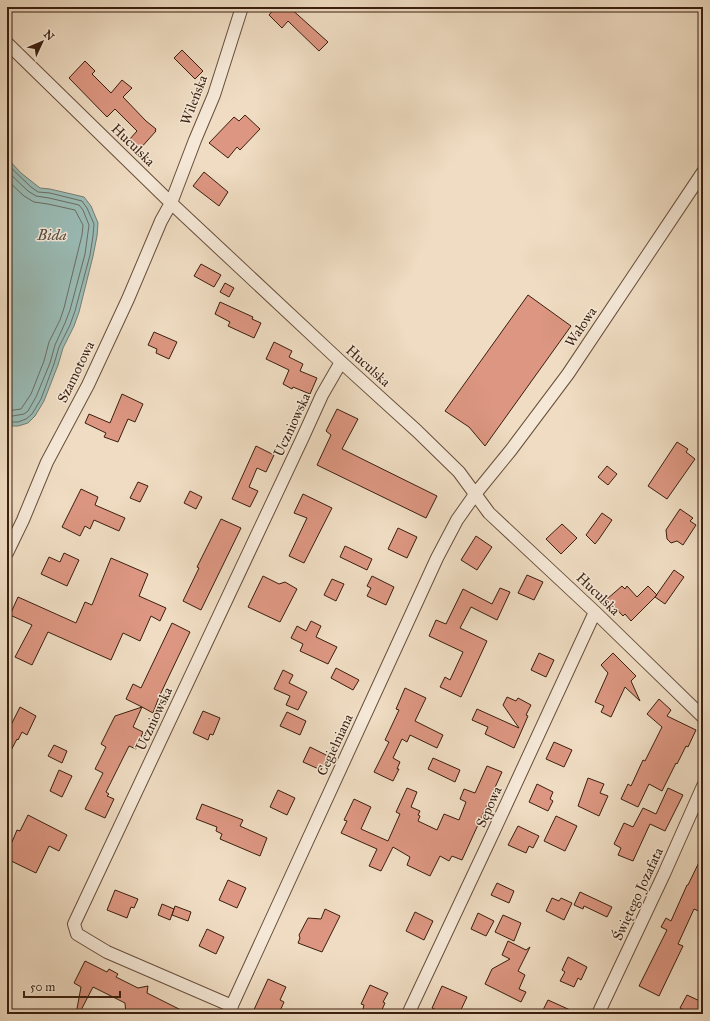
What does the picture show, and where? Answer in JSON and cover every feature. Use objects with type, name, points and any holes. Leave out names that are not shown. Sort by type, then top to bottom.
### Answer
[{"type":"street","name":"Wileńska","points":[[171,203],[214,95],[242,7]]},
{"type":"street","name":"Huculska","points":[[7,42],[171,203],[417,431],[458,472],[476,493],[489,512],[595,612],[703,718]]},
{"type":"street","name":"Wałowa","points":[[476,493],[511,450],[568,374],[703,172]]},
{"type":"street","name":"Szamotowa","points":[[7,553],[23,520],[47,462],[88,385],[128,299],[148,250],[171,203]]},
{"type":"street","name":"Uczniowska","points":[[230,1010],[107,952],[76,934],[74,924],[322,395],[341,362]]},
{"type":"street","name":"Cegielniana","points":[[230,1010],[438,558],[457,520],[476,493]]},
{"type":"street","name":"Sępowa","points":[[408,1014],[595,612]]},
{"type":"street","name":"Świętego Jozafata","points":[[598,1014],[664,874],[703,786]]},
{"type":"water","name":"Bida","points":[[7,158],[21,173],[40,188],[84,197],[91,206],[98,223],[93,256],[74,326],[63,348],[44,401],[35,416],[28,423],[18,426],[7,426]]},
{"type":"building","points":[[276,7],[289,7],[328,42],[319,51],[288,21],[282,28],[269,15]]},
{"type":"building","points":[[182,50],[203,71],[195,79],[174,58]]},
{"type":"building","points":[[85,61],[95,71],[92,74],[111,93],[122,80],[132,88],[123,97],[146,121],[156,129],[156,131],[139,150],[129,140],[137,131],[115,109],[107,117],[69,78]]},
{"type":"building","points":[[245,115],[260,129],[240,150],[237,147],[228,158],[209,143],[234,117],[239,121]]},
{"type":"building","points":[[204,172],[228,192],[219,206],[193,186]]},
{"type":"building","points":[[201,264],[221,275],[214,287],[194,276]]},
{"type":"building","points":[[225,283],[234,288],[229,297],[220,292]]},
{"type":"building","points":[[528,295],[571,326],[485,446],[469,427],[445,411]]},
{"type":"building","points":[[220,302],[253,317],[252,319],[261,323],[254,338],[228,326],[230,322],[215,314]]},
{"type":"building","points":[[154,332],[177,342],[169,359],[156,353],[157,349],[148,345]]},
{"type":"building","points":[[274,342],[292,351],[289,357],[303,364],[300,371],[317,378],[310,394],[293,387],[292,389],[283,384],[289,370],[266,359]]},
{"type":"building","points":[[122,394],[143,404],[135,422],[128,419],[118,442],[104,437],[106,433],[85,423],[89,414],[110,423]]},
{"type":"building","points":[[337,409],[358,419],[342,449],[437,496],[426,518],[317,465],[331,435],[326,431]]},
{"type":"building","points":[[677,442],[688,449],[686,452],[695,459],[667,499],[648,486]]},
{"type":"building","points":[[256,446],[274,455],[266,472],[257,468],[249,487],[258,491],[250,507],[232,499]]},
{"type":"building","points":[[607,466],[617,474],[608,485],[598,477]]},
{"type":"building","points":[[138,482],[148,486],[140,502],[130,498]]},
{"type":"building","points":[[81,489],[98,497],[95,505],[125,518],[119,531],[94,520],[90,529],[85,526],[80,536],[62,527]]},
{"type":"building","points":[[190,491],[202,497],[196,509],[184,503]]},
{"type":"building","points":[[303,494],[332,508],[304,563],[289,556],[307,518],[294,513]]},
{"type":"building","points":[[680,509],[693,518],[690,521],[696,525],[683,545],[677,541],[671,543],[667,539],[666,530]]},
{"type":"building","points":[[602,513],[612,520],[595,544],[586,535]]},
{"type":"building","points":[[221,519],[241,528],[201,610],[183,601],[199,568],[197,567]]},
{"type":"building","points":[[562,524],[577,538],[561,554],[546,539]]},
{"type":"building","points":[[398,528],[417,537],[407,558],[388,549]]},
{"type":"building","points":[[476,536],[492,547],[477,570],[461,560]]},
{"type":"building","points":[[345,546],[372,559],[367,570],[340,557]]},
{"type":"building","points":[[64,553],[79,560],[67,586],[41,574],[49,557],[60,562]]},
{"type":"building","points":[[111,558],[148,574],[139,596],[166,608],[160,621],[151,616],[140,641],[123,633],[111,660],[48,632],[32,665],[15,657],[32,625],[10,615],[18,597],[76,623],[85,602],[92,605]]},
{"type":"building","points":[[674,570],[684,577],[665,604],[655,597]]},
{"type":"building","points":[[527,575],[543,582],[534,600],[518,593]]},
{"type":"building","points":[[263,576],[279,584],[285,582],[297,589],[280,622],[248,607]]},
{"type":"building","points":[[372,576],[394,587],[386,605],[367,596],[371,588],[367,586]]},
{"type":"building","points":[[332,579],[344,584],[336,601],[324,595]]},
{"type":"building","points":[[622,586],[625,589],[627,586],[637,597],[648,586],[657,595],[631,621],[625,614],[623,616],[607,599]]},
{"type":"building","points":[[500,588],[510,592],[497,620],[471,607],[460,628],[487,641],[461,697],[440,687],[445,677],[450,680],[463,652],[429,636],[436,620],[446,624],[463,589],[492,604]]},
{"type":"building","points":[[311,621],[321,626],[316,637],[337,647],[328,664],[300,651],[303,644],[291,638],[297,626],[306,631]]},
{"type":"building","points":[[172,623],[190,632],[153,713],[126,699],[133,684],[141,688]]},
{"type":"building","points":[[539,653],[554,660],[546,677],[531,670]]},
{"type":"building","points":[[613,653],[636,676],[631,681],[640,701],[625,687],[611,717],[601,712],[604,706],[595,702],[608,673],[601,665]]},
{"type":"building","points":[[336,668],[359,680],[353,690],[331,678]]},
{"type":"building","points":[[283,670],[293,675],[289,683],[307,692],[298,710],[286,705],[290,696],[274,689]]},
{"type":"building","points":[[405,688],[426,698],[415,721],[443,735],[437,748],[410,735],[407,742],[402,739],[393,758],[400,762],[397,769],[399,769],[393,781],[374,772],[389,742],[385,740],[399,710],[396,709]]},
{"type":"building","points":[[507,697],[516,701],[518,698],[531,705],[526,715],[528,716],[514,748],[485,734],[488,727],[472,720],[477,709],[519,728],[503,705]]},
{"type":"building","points":[[659,699],[671,710],[667,716],[696,730],[688,747],[686,746],[677,764],[676,763],[662,791],[649,784],[638,807],[621,799],[628,784],[631,786],[643,760],[645,761],[662,727],[647,714]]},
{"type":"building","points":[[20,707],[36,716],[27,735],[22,732],[7,758],[7,733]]},
{"type":"building","points":[[142,707],[133,727],[143,732],[136,749],[129,746],[106,792],[109,794],[107,796],[114,799],[105,818],[85,809],[103,773],[95,769],[106,747],[101,744],[115,716]]},
{"type":"building","points":[[203,711],[220,718],[213,735],[210,734],[208,740],[193,733]]},
{"type":"building","points":[[287,712],[306,721],[300,735],[280,726]]},
{"type":"building","points":[[554,742],[572,750],[564,767],[546,759]]},
{"type":"building","points":[[54,745],[67,751],[62,763],[48,756]]},
{"type":"building","points":[[310,747],[328,756],[321,770],[303,762]]},
{"type":"building","points":[[433,758],[460,770],[455,782],[428,769]]},
{"type":"building","points":[[487,766],[502,772],[462,860],[452,856],[449,861],[440,856],[430,876],[407,865],[410,857],[393,847],[381,871],[369,866],[377,849],[341,833],[347,821],[344,820],[354,799],[371,807],[361,829],[388,841],[400,814],[396,812],[407,788],[417,792],[411,807],[420,811],[418,821],[437,830],[444,814],[459,820],[466,802],[460,799],[464,789],[475,793]]},
{"type":"building","points":[[59,770],[72,776],[62,797],[50,791]]},
{"type":"building","points":[[588,778],[604,784],[600,793],[608,796],[599,816],[578,806]]},
{"type":"building","points":[[537,784],[553,792],[550,799],[553,801],[548,811],[529,802]]},
{"type":"building","points":[[668,788],[683,795],[665,831],[650,824],[633,861],[618,855],[621,848],[614,844],[624,823],[633,827],[643,808],[656,814]]},
{"type":"building","points":[[278,790],[295,798],[287,815],[270,807]]},
{"type":"building","points":[[202,804],[243,820],[240,826],[267,838],[260,856],[220,839],[222,834],[216,831],[217,827],[196,819]]},
{"type":"building","points":[[28,815],[67,835],[59,851],[49,846],[36,873],[7,859],[7,839],[12,842],[17,830],[20,831]]},
{"type":"building","points":[[556,816],[577,826],[565,851],[544,841]]},
{"type":"building","points":[[518,826],[539,836],[533,848],[529,846],[526,853],[508,845]]},
{"type":"building","points":[[703,854],[703,913],[694,909],[678,944],[683,946],[659,996],[639,986],[667,930],[661,927],[666,918],[671,921]]},
{"type":"building","points":[[228,880],[246,888],[237,908],[219,900]]},
{"type":"building","points":[[497,883],[514,891],[509,903],[491,895]]},
{"type":"building","points":[[115,890],[138,899],[134,908],[131,907],[127,918],[107,910]]},
{"type":"building","points":[[580,892],[612,907],[607,917],[584,906],[583,909],[574,905]]},
{"type":"building","points":[[552,898],[559,901],[561,898],[572,903],[564,920],[546,911]]},
{"type":"building","points":[[162,904],[174,909],[170,920],[158,915]]},
{"type":"building","points":[[175,906],[191,912],[188,921],[172,915]]},
{"type":"building","points":[[325,909],[340,916],[322,952],[298,943],[300,938],[299,935],[308,918],[321,919]]},
{"type":"building","points":[[415,912],[433,921],[424,940],[406,931]]},
{"type":"building","points":[[478,913],[494,921],[486,936],[471,929]]},
{"type":"building","points":[[503,915],[521,923],[514,941],[495,932]]},
{"type":"building","points":[[207,929],[224,937],[216,954],[199,946]]},
{"type":"building","points":[[508,941],[526,950],[530,947],[518,971],[525,975],[519,989],[526,992],[521,1002],[485,984],[492,969],[510,959],[502,955]]},
{"type":"building","points":[[568,957],[587,967],[581,980],[578,978],[574,987],[560,981],[565,972],[562,970]]},
{"type":"building","points":[[85,961],[107,972],[109,969],[118,974],[116,977],[138,988],[148,986],[147,993],[189,1014],[126,1014],[125,1003],[93,987],[79,1014],[76,1014],[81,987],[74,983]]},
{"type":"building","points":[[268,979],[286,987],[280,1000],[284,1002],[280,1011],[276,1010],[274,1014],[252,1014]]},
{"type":"building","points":[[370,985],[388,993],[383,1002],[385,1003],[380,1014],[375,1014],[363,1009],[364,1005],[361,1004]]},
{"type":"building","points":[[442,986],[467,997],[459,1014],[445,1014],[432,1008]]},
{"type":"building","points":[[687,995],[702,1002],[696,1014],[692,1014],[680,1008]]},
{"type":"building","points":[[548,1000],[579,1014],[541,1014]]}]
